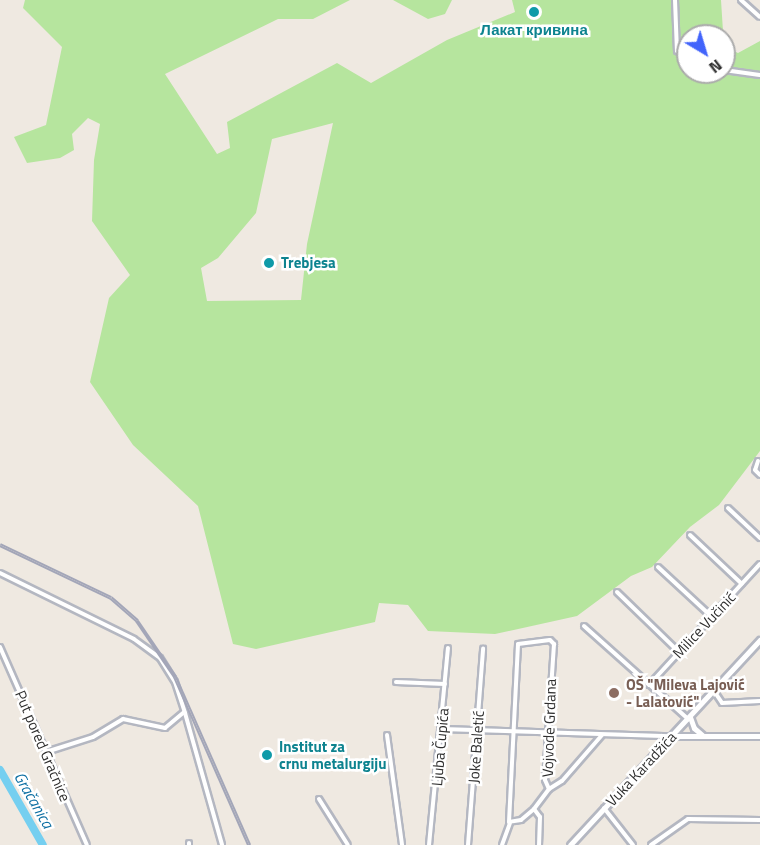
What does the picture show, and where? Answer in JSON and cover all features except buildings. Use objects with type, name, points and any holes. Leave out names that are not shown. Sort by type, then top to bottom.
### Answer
[{"type":"street","points":[[675,0],[676,26]]},
{"type":"street","points":[[741,0],[760,17]]},
{"type":"street","points":[[736,72],[760,75]]},
{"type":"street","points":[[758,461],[755,470],[760,475]]},
{"type":"street","points":[[728,508],[760,538]]},
{"type":"street","points":[[690,535],[742,584]]},
{"type":"street","name":"Milice Vučinić","points":[[649,685],[760,564]]},
{"type":"street","points":[[658,567],[712,617]]},
{"type":"street","points":[[0,573],[134,639],[160,658],[175,682],[222,845]]},
{"type":"street","points":[[617,592],[679,652]]},
{"type":"street","points":[[584,626],[689,718],[694,728],[703,736]]},
{"type":"street","name":"Vojvode Grdana","points":[[509,822],[520,820],[534,808],[549,789],[545,780],[554,644],[550,640],[526,640],[518,644],[514,732]]},
{"type":"street","name":"Vuka Karadžića","points":[[570,845],[760,640]]},
{"type":"street","name":"Put pored Gračnice","points":[[0,647],[87,845]]},
{"type":"street","name":"Ljuba Čupića","points":[[429,845],[442,729],[448,648]]},
{"type":"street","name":"Joke Baletić","points":[[468,845],[483,649]]},
{"type":"street","points":[[396,682],[445,684]]},
{"type":"street","points":[[714,691],[722,703],[760,701]]},
{"type":"street","points":[[46,752],[93,737],[123,719],[165,728],[184,712]]},
{"type":"street","points":[[442,729],[672,736],[760,736]]},
{"type":"street","points":[[502,845],[509,822],[514,732]]},
{"type":"street","points":[[549,789],[562,782],[602,734]]},
{"type":"street","points":[[387,735],[402,845]]},
{"type":"street","points":[[319,799],[348,845]]},
{"type":"street","points":[[534,808],[540,817],[539,845]]},
{"type":"street","points":[[604,808],[633,845]]},
{"type":"street","points":[[651,845],[688,819],[760,820]]},
{"type":"green space","name":"Trebjesa","points":[[25,0],[350,0],[313,19],[278,19],[165,74],[217,154],[230,148],[227,122],[337,63],[371,83],[447,40],[515,12],[512,0],[721,0],[722,24],[676,24],[676,84],[736,84],[736,52],[760,41],[760,451],[719,505],[690,527],[652,567],[631,576],[577,616],[495,634],[428,631],[408,605],[379,603],[375,622],[256,649],[233,644],[198,506],[133,445],[90,382],[109,298],[130,275],[92,221],[94,160],[100,124],[88,118],[72,134],[74,150],[60,158],[27,163],[14,137],[46,125],[62,47],[23,8]],"holes":[[[333,123],[307,244],[301,300],[207,301],[201,268],[218,258],[256,213],[272,139]]]},
{"type":"green space","points":[[393,0],[452,0],[445,14],[428,19]]},
{"type":"waterway","name":"Gračanica","points":[[0,770],[43,845]]},
{"type":"railway","points":[[0,545],[111,598],[137,621],[175,677],[249,845]]},
{"type":"place","name":"Лакат кривина","points":[[534,12]]},
{"type":"place","name":"Trebjesa","points":[[269,263]]},
{"type":"place","name":"OŠ \"Mileva Lajović - Lalatović\"","points":[[614,693]]},
{"type":"place","name":"Institut za crnu metalurgiju","points":[[267,755]]}]
